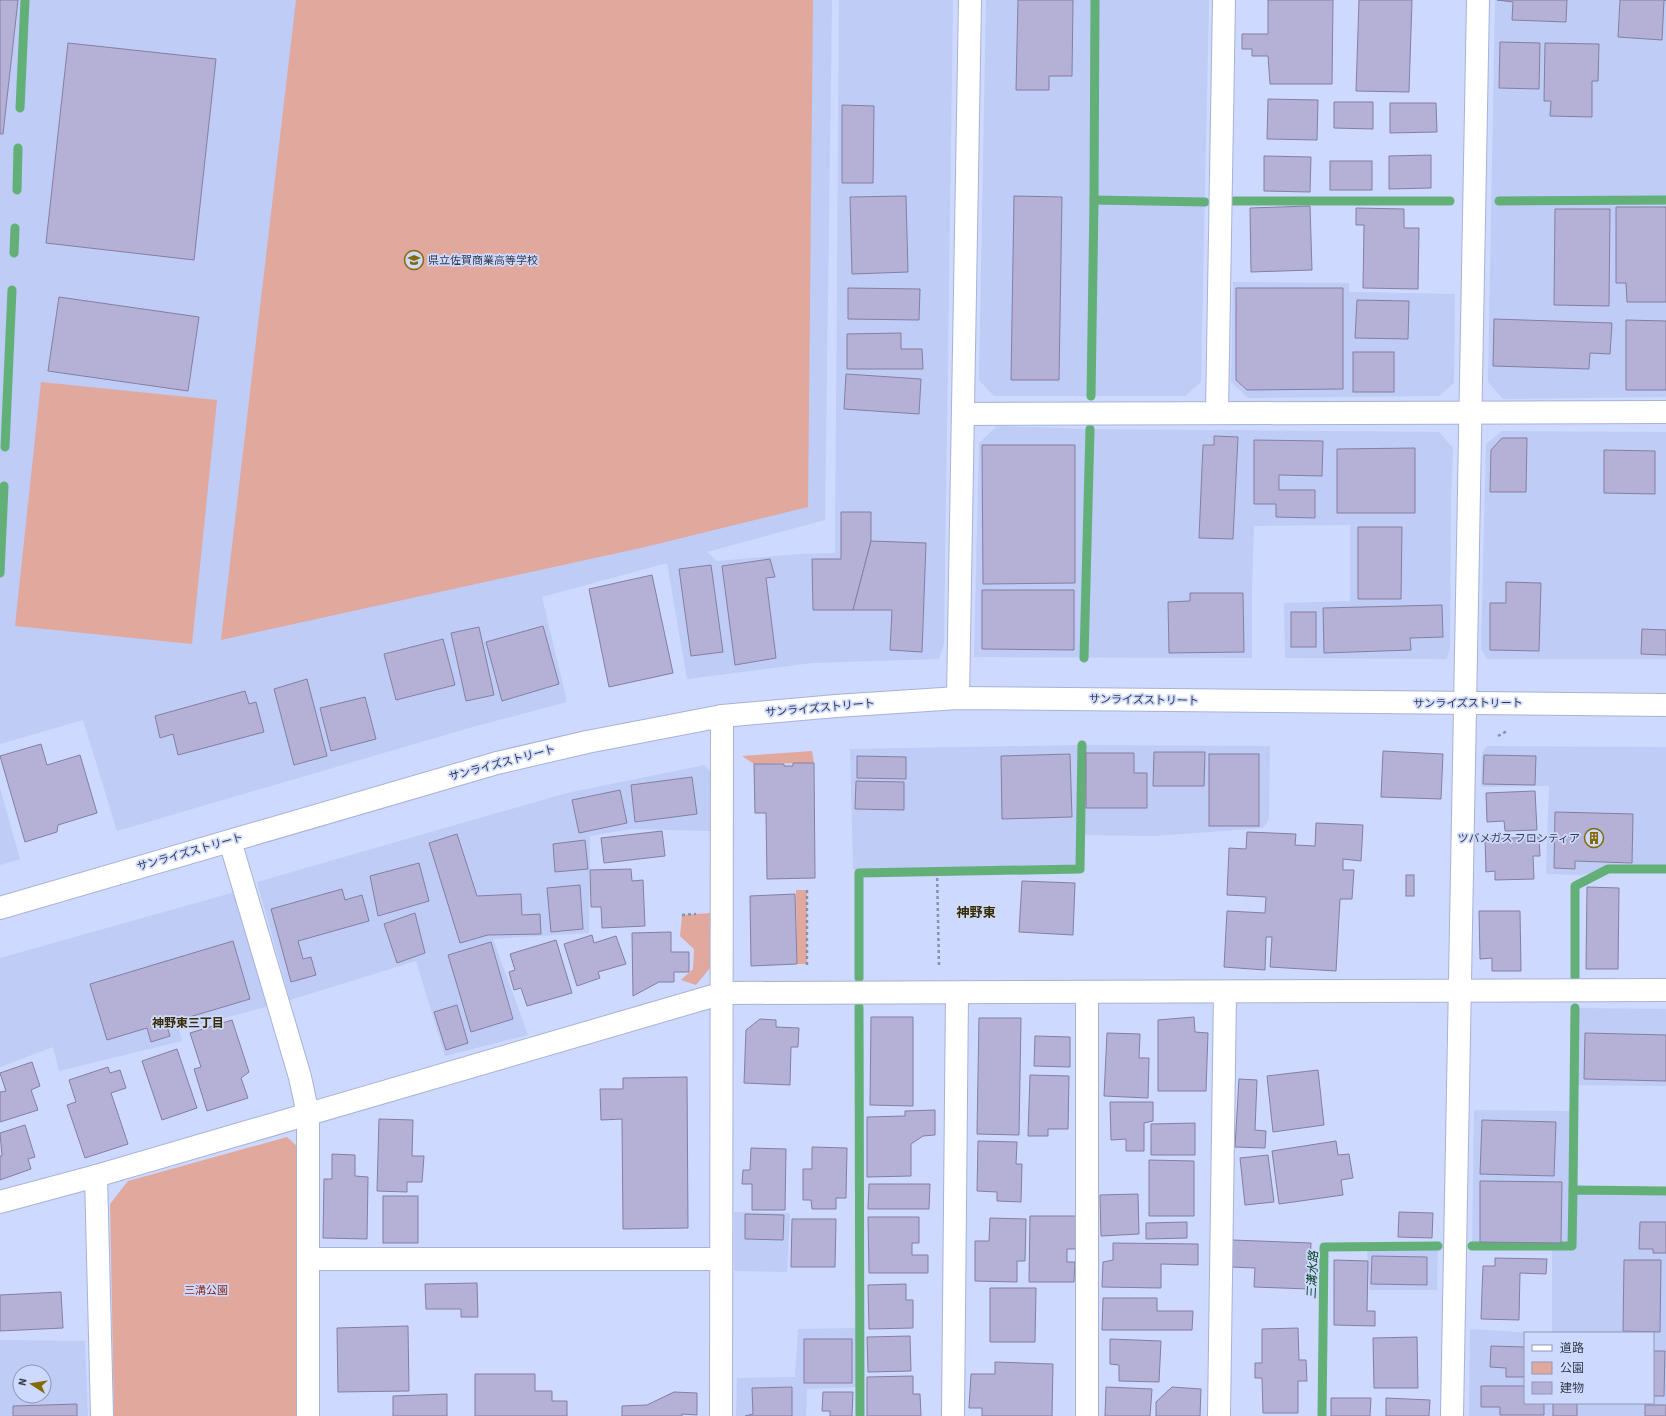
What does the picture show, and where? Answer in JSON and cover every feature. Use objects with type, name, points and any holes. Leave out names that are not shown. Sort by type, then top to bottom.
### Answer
[{"type":"street","points":[[958,698],[970,0]]},
{"type":"street","points":[[1217,412],[1224,0]]},
{"type":"street","points":[[1452,1416],[1478,0]]},
{"type":"street","points":[[963,414],[1217,412],[1666,412]]},
{"type":"street","name":"サンライズストリート","points":[[0,908],[497,763],[587,742],[722,716],[836,706],[958,698],[1666,705]]},
{"type":"street","points":[[721,1416],[722,716]]},
{"type":"street","points":[[230,841],[300,1077],[308,1114],[308,1416]]},
{"type":"street","points":[[0,1202],[96,1176],[722,993],[1666,990]]},
{"type":"street","points":[[948,992],[953,1416]]},
{"type":"street","points":[[1087,1416],[1088,992]]},
{"type":"street","points":[[1219,1416],[1225,992]]},
{"type":"street","points":[[96,1176],[102,1416]]},
{"type":"street","points":[[308,1259],[721,1259]]},
{"type":"path","points":[[937,872],[948,992]]},
{"type":"path","points":[[806,890],[808,993]]},
{"type":"shaded area","name":"県立佐賀商業高等学校","points":[[0,0],[832,0],[825,520],[707,552],[717,561],[799,554],[835,553],[839,0],[953,0],[944,644],[939,659],[812,663],[687,679],[667,563],[542,597],[567,702],[469,728],[117,831],[83,720],[0,744]]},
{"type":"shaded area","points":[[986,0],[1209,0],[1201,382],[1185,396],[994,396],[979,380]]},
{"type":"shaded area","points":[[1495,0],[1666,0],[1666,397],[1503,399],[1488,382]]},
{"type":"shaded area","points":[[1233,282],[1349,283],[1349,292],[1455,294],[1454,383],[1439,396],[1248,398],[1231,382]]},
{"type":"shaded area","points":[[997,426],[1090,429],[1439,432],[1453,448],[1451,500],[1450,647],[1447,659],[1285,658],[1284,603],[1350,601],[1350,525],[1254,526],[1252,658],[974,657],[979,443]]},
{"type":"shaded area","points":[[1502,431],[1666,432],[1666,659],[1487,659],[1481,649],[1486,444]]},
{"type":"shaded area","points":[[1082,745],[1270,746],[1269,819],[1263,828],[1155,836],[1080,835],[1080,869],[859,873],[853,869],[850,749]]},
{"type":"shaded area","points":[[1487,746],[1666,747],[1666,869],[1608,869],[1581,875],[1546,874],[1549,786],[1481,787],[1482,753]]},
{"type":"shaded area","points":[[705,765],[710,772],[711,831],[631,829],[590,836],[589,933],[493,939],[528,1035],[445,1056],[416,961],[290,1000],[257,882],[567,793]]},
{"type":"shaded area","points":[[0,788],[20,859],[0,865]]},
{"type":"shaded area","points":[[235,892],[269,1006],[179,1030],[182,1041],[59,1071],[53,1047],[0,1067],[0,958]]},
{"type":"shaded area","points":[[1575,1008],[1666,1009],[1666,1086],[1574,1085]]},
{"type":"shaded area","points":[[1474,1110],[1574,1111],[1574,1190],[1666,1191],[1666,1416],[1469,1416],[1470,1329],[1524,1332],[1524,1404],[1654,1404],[1654,1332],[1552,1332],[1552,1246],[1472,1246]]},
{"type":"shaded area","points":[[734,1212],[790,1213],[787,1272],[734,1271]]},
{"type":"shaded area","points":[[1438,1246],[1437,1290],[1369,1290],[1367,1247]]},
{"type":"shaded area","points":[[859,1328],[859,1387],[807,1389],[806,1416],[736,1416],[737,1378],[795,1377],[798,1329]]},
{"type":"shaded area","points":[[0,1340],[85,1341],[88,1416],[0,1416]]},
{"type":"green space","name":"県立佐賀商業高等学校","points":[[296,0],[813,0],[808,507],[645,547],[221,640]]},
{"type":"green space","points":[[41,382],[217,400],[192,644],[15,626]]},
{"type":"green space","points":[[812,751],[814,763],[754,764],[742,756]]},
{"type":"green space","points":[[796,890],[807,890],[807,964],[797,964]]},
{"type":"green space","points":[[710,913],[711,967],[696,985],[681,980],[693,969],[694,949],[680,936],[682,915]]},
{"type":"green space","name":"三溝公園","points":[[287,1137],[300,1149],[301,1416],[114,1416],[110,1204],[128,1181]]},
{"type":"building","points":[[0,0],[18,0],[3,134],[0,134]]},
{"type":"building","points":[[1018,0],[1073,0],[1072,76],[1049,76],[1049,90],[1016,90]]},
{"type":"building","points":[[1268,0],[1333,0],[1332,84],[1270,84],[1268,56],[1252,56],[1252,49],[1242,49],[1242,34],[1268,34]]},
{"type":"building","points":[[1359,0],[1412,0],[1409,92],[1356,91]]},
{"type":"building","points":[[1497,0],[1567,0],[1566,22],[1512,20],[1513,2]]},
{"type":"building","points":[[1620,0],[1666,0],[1664,1],[1662,40],[1618,37]]},
{"type":"building","points":[[1500,42],[1540,43],[1539,89],[1499,88]]},
{"type":"building","points":[[68,43],[216,59],[194,260],[46,243]]},
{"type":"building","points":[[1545,43],[1599,44],[1598,81],[1592,81],[1592,117],[1550,116],[1551,101],[1544,101]]},
{"type":"building","points":[[1268,99],[1318,100],[1317,140],[1267,139]]},
{"type":"building","points":[[1334,102],[1373,102],[1373,129],[1334,128]]},
{"type":"building","points":[[1390,103],[1436,103],[1437,132],[1390,133]]},
{"type":"building","points":[[842,105],[874,106],[873,183],[842,183]]},
{"type":"building","points":[[1431,155],[1431,188],[1389,189],[1389,156]]},
{"type":"building","points":[[1264,156],[1311,157],[1310,192],[1264,191]]},
{"type":"building","points":[[1330,161],[1372,161],[1372,190],[1330,190]]},
{"type":"building","points":[[906,196],[908,272],[852,274],[850,197]]},
{"type":"building","points":[[1014,196],[1062,197],[1059,380],[1011,380]]},
{"type":"building","points":[[1310,206],[1312,270],[1251,272],[1250,208]]},
{"type":"building","points":[[1616,207],[1666,207],[1666,302],[1627,302],[1626,283],[1616,283]]},
{"type":"building","points":[[1356,208],[1404,209],[1404,228],[1419,228],[1418,289],[1363,288],[1364,225],[1356,225]]},
{"type":"building","points":[[1555,209],[1610,209],[1609,306],[1554,305]]},
{"type":"building","points":[[848,288],[920,289],[919,320],[848,319]]},
{"type":"building","points":[[1236,288],[1343,288],[1343,389],[1247,390],[1236,380]]},
{"type":"building","points":[[59,297],[199,317],[188,391],[48,371]]},
{"type":"building","points":[[1357,300],[1409,301],[1408,339],[1355,338]]},
{"type":"building","points":[[1494,319],[1612,323],[1610,354],[1590,353],[1589,369],[1493,366]]},
{"type":"building","points":[[1626,320],[1666,321],[1666,390],[1626,390]]},
{"type":"building","points":[[901,333],[901,349],[922,349],[923,369],[847,369],[847,334]]},
{"type":"building","points":[[1353,352],[1394,352],[1394,392],[1353,392]]},
{"type":"building","points":[[846,374],[921,379],[919,414],[844,409]]},
{"type":"building","points":[[1214,436],[1238,437],[1233,539],[1199,538],[1203,445],[1214,445]]},
{"type":"building","points":[[1502,438],[1527,438],[1526,492],[1490,492],[1491,450]]},
{"type":"building","points":[[1254,440],[1323,441],[1322,476],[1279,475],[1279,490],[1315,490],[1315,518],[1276,517],[1276,504],[1254,504]]},
{"type":"building","points":[[982,445],[1075,445],[1075,583],[983,584]]},
{"type":"building","points":[[1415,448],[1415,513],[1337,513],[1337,449]]},
{"type":"building","points":[[1604,450],[1655,451],[1655,494],[1604,493]]},
{"type":"building","points":[[841,512],[871,512],[871,541],[853,610],[813,610],[812,559],[841,559]]},
{"type":"building","points":[[1358,527],[1402,527],[1401,599],[1358,599]]},
{"type":"building","points":[[871,541],[926,543],[922,652],[890,650],[892,610],[853,610]]},
{"type":"building","points":[[770,559],[775,577],[766,578],[776,658],[735,665],[722,566]]},
{"type":"building","points":[[711,565],[723,652],[691,656],[679,569]]},
{"type":"building","points":[[652,575],[673,673],[609,687],[589,589]]},
{"type":"building","points":[[1506,582],[1541,583],[1539,651],[1490,650],[1490,603],[1506,603]]},
{"type":"building","points":[[982,590],[1074,590],[1074,650],[982,649]]},
{"type":"building","points":[[1190,593],[1243,593],[1244,652],[1169,653],[1168,602],[1190,601]]},
{"type":"building","points":[[1442,605],[1443,637],[1410,638],[1411,650],[1324,653],[1323,608]]},
{"type":"building","points":[[1291,612],[1316,612],[1316,647],[1291,647]]},
{"type":"building","points":[[543,626],[559,684],[502,701],[486,642]]},
{"type":"building","points":[[479,627],[494,695],[466,701],[451,633]]},
{"type":"building","points":[[1642,629],[1666,630],[1666,655],[1641,654]]},
{"type":"building","points":[[443,639],[455,685],[396,700],[384,654]]},
{"type":"building","points":[[307,679],[327,756],[294,765],[274,689]]},
{"type":"building","points":[[245,691],[249,704],[256,702],[264,732],[178,755],[173,734],[160,738],[155,716]]},
{"type":"building","points":[[365,697],[376,739],[331,751],[320,708]]},
{"type":"building","points":[[41,744],[47,765],[80,755],[97,813],[58,825],[57,832],[25,842],[0,756]]},
{"type":"building","points":[[1383,751],[1443,754],[1441,799],[1381,797]]},
{"type":"building","points":[[1154,752],[1205,752],[1204,786],[1153,786]]},
{"type":"building","points":[[1086,753],[1134,753],[1134,773],[1147,773],[1147,808],[1086,808]]},
{"type":"building","points":[[1070,754],[1072,817],[1002,819],[1001,756]]},
{"type":"building","points":[[1209,754],[1259,754],[1259,826],[1209,826]]},
{"type":"building","points":[[1484,755],[1536,756],[1535,785],[1483,784]]},
{"type":"building","points":[[857,756],[906,757],[906,779],[857,778]]},
{"type":"building","points":[[793,763],[814,763],[815,878],[767,879],[766,813],[755,813],[754,764],[784,764],[784,766],[793,766]]},
{"type":"building","points":[[692,777],[697,814],[635,822],[631,785]]},
{"type":"building","points":[[856,781],[904,782],[904,810],[855,809]]},
{"type":"building","points":[[620,790],[627,823],[579,833],[572,800]]},
{"type":"building","points":[[1535,791],[1537,830],[1505,831],[1504,821],[1487,822],[1486,793]]},
{"type":"building","name":"ツバメガス フロンティア","points":[[1555,812],[1633,814],[1632,863],[1575,861],[1575,869],[1554,868]]},
{"type":"building","points":[[1316,823],[1363,825],[1361,861],[1343,859],[1343,870],[1354,870],[1352,899],[1340,899],[1336,971],[1270,967],[1272,937],[1266,937],[1265,970],[1224,967],[1227,911],[1265,913],[1266,897],[1227,895],[1229,848],[1246,849],[1247,832],[1296,834],[1295,845],[1315,846]]},
{"type":"building","points":[[662,831],[665,856],[604,863],[601,838]]},
{"type":"building","points":[[457,834],[477,896],[521,894],[522,915],[540,914],[541,934],[488,935],[460,943],[429,843]]},
{"type":"building","points":[[1539,837],[1540,856],[1533,856],[1534,879],[1495,880],[1495,871],[1486,872],[1485,839]]},
{"type":"building","points":[[585,840],[588,869],[555,872],[553,844]]},
{"type":"building","points":[[419,863],[429,901],[378,916],[370,876]]},
{"type":"building","points":[[631,869],[632,881],[643,880],[645,926],[602,928],[601,907],[591,907],[590,870]]},
{"type":"building","points":[[1406,875],[1414,875],[1414,896],[1406,896]]},
{"type":"building","points":[[1022,881],[1075,883],[1073,935],[1019,932]]},
{"type":"building","points":[[580,885],[583,929],[551,932],[547,888]]},
{"type":"building","points":[[1587,887],[1619,888],[1618,969],[1586,969]]},
{"type":"building","points":[[342,889],[345,900],[362,895],[369,921],[298,941],[303,959],[311,957],[316,975],[291,982],[271,909]]},
{"type":"building","points":[[795,894],[797,964],[751,966],[750,896]]},
{"type":"building","points":[[1479,911],[1520,911],[1521,971],[1492,971],[1492,958],[1480,959]]},
{"type":"building","points":[[415,913],[425,953],[397,963],[384,924]]},
{"type":"building","points":[[671,932],[671,952],[689,952],[689,972],[674,972],[674,982],[659,982],[633,996],[632,933]]},
{"type":"building","points":[[592,935],[594,943],[616,936],[626,964],[598,972],[600,978],[577,986],[564,944]]},
{"type":"building","points":[[556,940],[572,993],[527,1006],[521,988],[514,990],[509,972],[515,970],[510,954]]},
{"type":"building","points":[[233,941],[250,999],[166,1024],[170,1036],[151,1042],[147,1028],[107,1040],[90,984]]},
{"type":"building","points":[[491,942],[513,1019],[471,1032],[448,955]]},
{"type":"building","points":[[457,1005],[468,1043],[446,1050],[434,1012]]},
{"type":"building","points":[[871,1017],[913,1017],[913,1106],[870,1105]]},
{"type":"building","points":[[1194,1017],[1195,1032],[1208,1033],[1206,1091],[1158,1091],[1158,1020]]},
{"type":"building","points":[[979,1018],[1021,1018],[1019,1135],[977,1134]]},
{"type":"building","points":[[760,1019],[776,1020],[776,1027],[799,1028],[798,1047],[791,1047],[790,1085],[744,1083],[746,1030]]},
{"type":"building","points":[[232,1020],[249,1072],[241,1078],[248,1098],[207,1111],[194,1069],[201,1067],[190,1033]]},
{"type":"building","points":[[1107,1033],[1140,1034],[1139,1058],[1149,1058],[1148,1098],[1104,1096]]},
{"type":"building","points":[[1585,1033],[1666,1035],[1666,1081],[1584,1079]]},
{"type":"building","points":[[1035,1036],[1070,1037],[1070,1067],[1034,1066]]},
{"type":"building","points":[[177,1049],[197,1108],[162,1120],[142,1061]]},
{"type":"building","points":[[32,1062],[40,1086],[31,1090],[38,1110],[0,1122],[0,1092],[6,1091],[0,1073]]},
{"type":"building","points":[[108,1067],[110,1073],[120,1070],[126,1088],[111,1093],[128,1144],[85,1158],[67,1105],[76,1102],[69,1080]]},
{"type":"building","points":[[1318,1070],[1324,1125],[1273,1132],[1267,1076]]},
{"type":"building","points":[[1030,1075],[1069,1076],[1068,1129],[1048,1129],[1048,1136],[1028,1136]]},
{"type":"building","points":[[687,1077],[688,1228],[623,1229],[622,1119],[601,1120],[600,1089],[623,1089],[623,1078]]},
{"type":"building","points":[[1239,1079],[1257,1080],[1255,1130],[1266,1131],[1265,1148],[1235,1147]]},
{"type":"building","points":[[1110,1102],[1153,1102],[1153,1121],[1144,1123],[1144,1151],[1126,1151],[1126,1139],[1111,1140]]},
{"type":"building","points":[[935,1110],[935,1135],[923,1136],[911,1144],[911,1176],[867,1177],[867,1117],[905,1116],[905,1111]]},
{"type":"building","points":[[379,1119],[413,1120],[412,1156],[424,1156],[422,1182],[407,1182],[407,1192],[377,1191]]},
{"type":"building","points":[[1482,1120],[1556,1122],[1554,1176],[1480,1174]]},
{"type":"building","points":[[1195,1123],[1195,1155],[1151,1155],[1151,1124]]},
{"type":"building","points":[[25,1125],[35,1157],[28,1159],[31,1169],[0,1180],[0,1156],[2,1156],[0,1133]]},
{"type":"building","points":[[978,1141],[1017,1142],[1016,1164],[1022,1164],[1021,1202],[997,1201],[997,1192],[977,1191]]},
{"type":"building","points":[[1336,1141],[1338,1155],[1349,1154],[1353,1178],[1341,1180],[1343,1195],[1279,1204],[1272,1151]]},
{"type":"building","points":[[812,1147],[847,1148],[846,1198],[836,1198],[836,1209],[812,1209],[811,1200],[803,1200],[803,1169],[812,1169]]},
{"type":"building","points":[[751,1148],[786,1149],[785,1210],[752,1210],[752,1184],[742,1184],[743,1170],[750,1170]]},
{"type":"building","points":[[332,1154],[355,1155],[355,1176],[368,1177],[367,1239],[323,1238],[324,1179],[332,1179]]},
{"type":"building","points":[[1268,1155],[1274,1202],[1245,1205],[1240,1158]]},
{"type":"building","points":[[1149,1160],[1194,1161],[1194,1216],[1149,1216]]},
{"type":"building","points":[[1480,1181],[1562,1182],[1561,1243],[1480,1242]]},
{"type":"building","points":[[869,1184],[930,1184],[929,1209],[868,1209]]},
{"type":"building","points":[[1138,1194],[1139,1234],[1101,1236],[1100,1195]]},
{"type":"building","points":[[383,1196],[418,1196],[418,1243],[383,1243]]},
{"type":"building","points":[[1399,1212],[1433,1213],[1432,1238],[1398,1237]]},
{"type":"building","points":[[745,1214],[784,1215],[783,1240],[745,1239]]},
{"type":"building","points":[[1030,1216],[1080,1216],[1080,1249],[1067,1249],[1067,1262],[1075,1262],[1074,1282],[1029,1282]]},
{"type":"building","points":[[868,1217],[919,1217],[919,1243],[912,1243],[912,1255],[928,1255],[928,1273],[869,1273]]},
{"type":"building","points":[[990,1218],[1026,1219],[1025,1261],[1017,1261],[1017,1282],[975,1281],[975,1241],[989,1241]]},
{"type":"building","points":[[792,1219],[836,1219],[835,1267],[791,1267]]},
{"type":"building","points":[[1187,1222],[1187,1238],[1146,1239],[1146,1223]]},
{"type":"building","points":[[1640,1222],[1666,1222],[1666,1253],[1653,1253],[1653,1249],[1639,1249]]},
{"type":"building","points":[[1232,1240],[1311,1243],[1309,1289],[1254,1287],[1255,1268],[1231,1267]]},
{"type":"building","points":[[1113,1243],[1198,1244],[1198,1265],[1161,1264],[1161,1288],[1102,1287],[1103,1262],[1113,1260]]},
{"type":"building","points":[[1372,1256],[1427,1257],[1427,1285],[1371,1284]]},
{"type":"building","points":[[1495,1258],[1547,1259],[1546,1274],[1520,1273],[1519,1320],[1481,1319],[1483,1266],[1495,1266]]},
{"type":"building","points":[[1334,1260],[1368,1261],[1367,1311],[1375,1311],[1375,1326],[1334,1325]]},
{"type":"building","points":[[1624,1260],[1661,1260],[1660,1332],[1623,1331]]},
{"type":"building","points":[[477,1283],[478,1317],[461,1317],[461,1309],[426,1309],[425,1284]]},
{"type":"building","points":[[906,1284],[906,1300],[913,1300],[913,1328],[869,1329],[868,1285]]},
{"type":"building","points":[[990,1288],[1036,1288],[1035,1342],[990,1342]]},
{"type":"building","points":[[61,1292],[63,1328],[0,1331],[0,1295]]},
{"type":"building","points":[[1103,1298],[1157,1298],[1157,1311],[1193,1311],[1192,1330],[1102,1330]]},
{"type":"building","points":[[408,1326],[409,1391],[338,1392],[337,1328]]},
{"type":"building","points":[[1298,1328],[1299,1360],[1306,1360],[1307,1381],[1298,1381],[1298,1413],[1263,1413],[1262,1378],[1255,1378],[1255,1363],[1262,1363],[1262,1329]]},
{"type":"building","points":[[910,1336],[911,1371],[868,1372],[867,1337]]},
{"type":"building","points":[[1417,1337],[1418,1388],[1374,1388],[1373,1338]]},
{"type":"building","points":[[804,1339],[852,1339],[852,1383],[804,1383]]},
{"type":"building","points":[[1110,1339],[1161,1341],[1159,1382],[1119,1381],[1119,1365],[1110,1364]]},
{"type":"building","points":[[1491,1346],[1524,1347],[1524,1377],[1506,1377],[1506,1368],[1490,1367]]},
{"type":"building","points":[[1654,1351],[1665,1351],[1664,1396],[1654,1396]]},
{"type":"building","points":[[995,1362],[1053,1364],[1052,1416],[982,1416],[982,1408],[969,1408],[971,1374],[995,1374]]},
{"type":"building","points":[[475,1374],[535,1374],[535,1391],[552,1391],[552,1401],[567,1401],[567,1416],[475,1416]]},
{"type":"building","points":[[913,1376],[913,1394],[920,1394],[921,1416],[867,1416],[867,1377]]},
{"type":"building","points":[[1481,1386],[1524,1386],[1524,1404],[1544,1404],[1544,1415],[1500,1415],[1500,1407],[1481,1407]]},
{"type":"building","points":[[792,1387],[792,1416],[745,1416],[753,1414],[752,1388]]},
{"type":"building","points":[[1106,1387],[1152,1389],[1150,1416],[1105,1416]]},
{"type":"building","points":[[1172,1387],[1201,1389],[1200,1416],[1156,1416],[1156,1402]]},
{"type":"building","points":[[674,1392],[697,1393],[697,1415],[622,1416],[622,1406],[647,1405]]},
{"type":"building","points":[[823,1392],[853,1392],[852,1416],[830,1416],[830,1411],[822,1411]]},
{"type":"building","points":[[447,1394],[447,1416],[393,1416],[393,1396]]},
{"type":"building","points":[[1331,1398],[1371,1398],[1370,1416],[1331,1416]]},
{"type":"building","points":[[1386,1398],[1430,1400],[1429,1416],[1386,1416]]},
{"type":"building","points":[[77,1404],[77,1416],[13,1416],[13,1406]]},
{"type":"building","points":[[1553,1404],[1577,1404],[1577,1416],[1553,1416]]},
{"type":"building","points":[[1645,1405],[1666,1405],[1666,1416],[1645,1416]]},
{"type":"waterway","points":[[20,108],[25,0]]},
{"type":"waterway","points":[[1091,396],[1095,0]]},
{"type":"waterway","points":[[17,190],[18,148]]},
{"type":"waterway","points":[[1094,200],[1205,202]]},
{"type":"waterway","points":[[1499,201],[1666,200]]},
{"type":"waterway","points":[[1234,201],[1450,201]]},
{"type":"waterway","points":[[14,253],[15,228]]},
{"type":"waterway","points":[[5,447],[12,290]]},
{"type":"waterway","points":[[1084,658],[1090,429]]},
{"type":"waterway","points":[[0,573],[4,486]]},
{"type":"waterway","points":[[859,978],[859,873],[1080,869],[1082,745]]},
{"type":"waterway","points":[[1575,977],[1575,886],[1608,869],[1666,869]]},
{"type":"waterway","points":[[859,1007],[860,1416]]},
{"type":"waterway","points":[[1573,1190],[1575,1008]]},
{"type":"waterway","name":"三溝水路","points":[[1472,1246],[1572,1246],[1573,1190],[1666,1191]]},
{"type":"waterway","name":"三溝水路","points":[[1322,1416],[1324,1247],[1438,1246]]},
{"type":"place","name":"県立佐賀商業高等学校","points":[[414,260]]},
{"type":"place","name":"ツバメガス フロンティア","points":[[1594,838]]},
{"type":"district","name":"神野東","points":[[976,913]]},
{"type":"district","name":"神野東三丁目","points":[[188,1023]]}]
